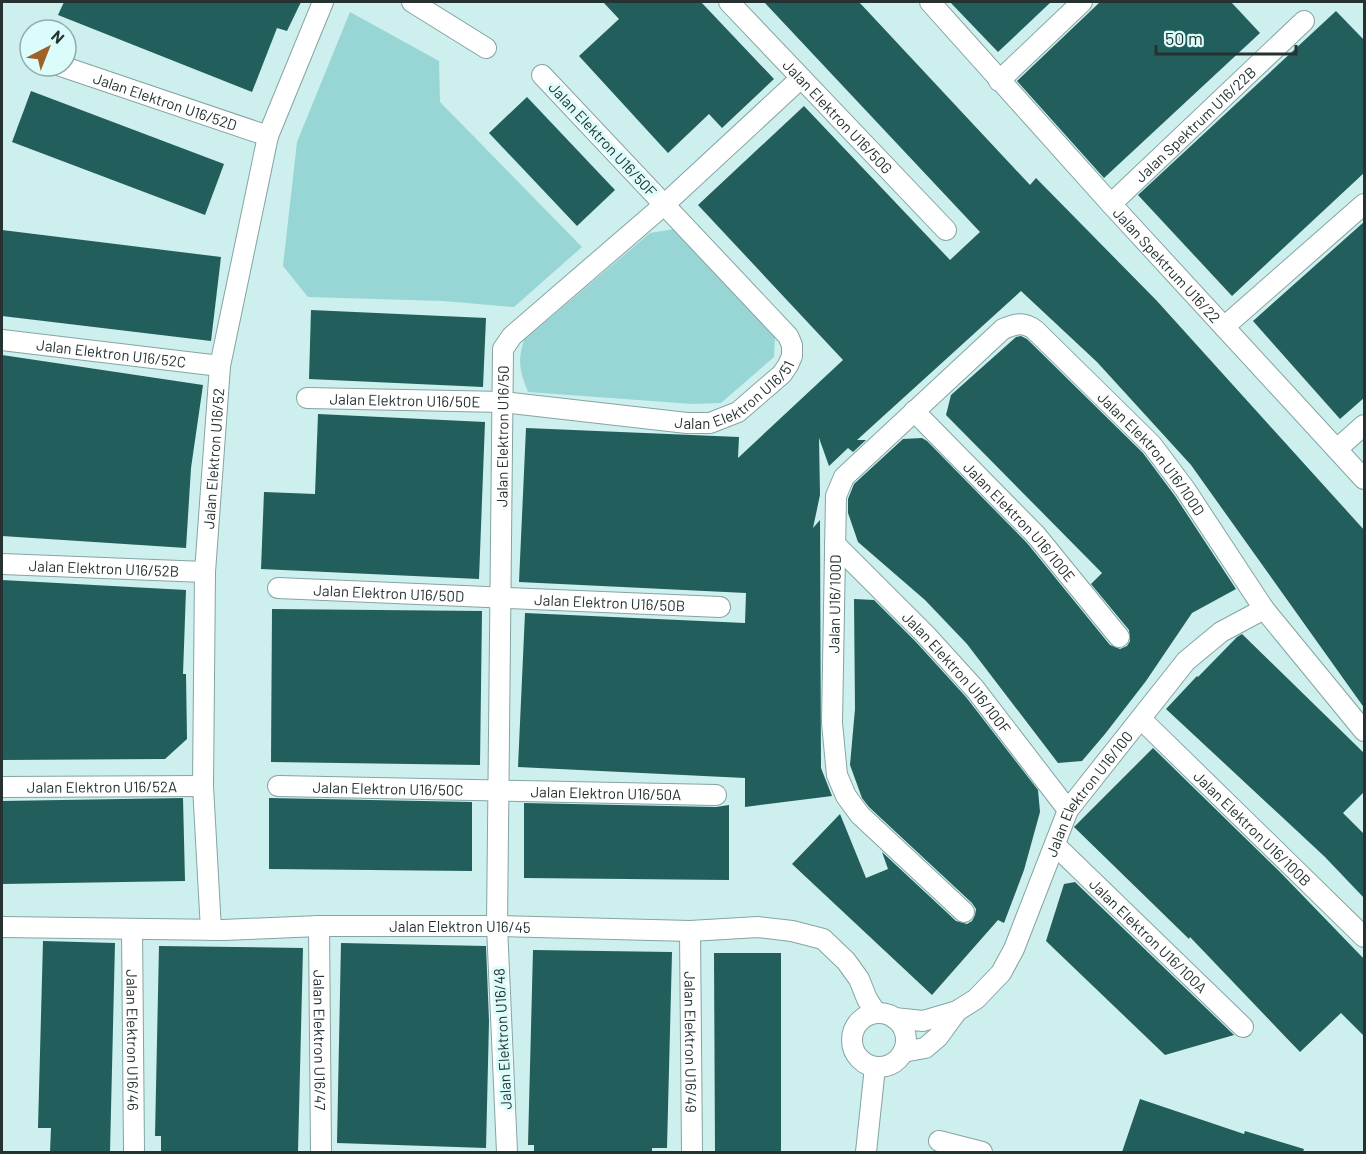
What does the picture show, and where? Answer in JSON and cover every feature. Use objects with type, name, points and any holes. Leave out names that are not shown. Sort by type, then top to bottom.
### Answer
[{"type":"street","name":"Jalan Elektron U16/52","points":[[211,930],[203,786],[205,572],[220,366],[268,136],[323,2]]},
{"type":"street","points":[[412,2],[486,48]]},
{"type":"street","name":"Jalan Elektron U16/50G","points":[[729,2],[946,230]]},
{"type":"street","name":"Jalan Spektrum U16/22","points":[[930,2],[1111,204],[1365,479]]},
{"type":"street","points":[[999,81],[1082,2]]},
{"type":"street","name":"Jalan Spektrum U16/22B","points":[[1111,204],[1304,21]]},
{"type":"street","name":"Jalan Elektron U16/52D","points":[[78,72],[268,136]]},
{"type":"street","name":"Jalan Elektron U16/50F","points":[[542,75],[664,204]]},
{"type":"street","name":"Jalan Elektron U16/50","points":[[497,926],[503,349],[506,342],[664,204],[801,78]]},
{"type":"street","name":"Jalan Elektron U16/51","points":[[503,402],[687,423],[710,423],[738,412],[782,374],[792,356],[792,345],[788,336],[664,204]]},
{"type":"street","points":[[1224,327],[1365,204]]},
{"type":"street","name":"Jalan U16/100D","points":[[964,912],[860,815],[846,796],[837,775],[832,723],[836,496],[844,477],[1003,329],[1017,323]]},
{"type":"street","name":"Jalan Elektron U16/100D","points":[[1017,323],[1028,324],[1035,330],[1152,446],[1185,489],[1264,609],[1365,731]]},
{"type":"street","name":"Jalan Elektron U16/52C","points":[[2,340],[220,366]]},
{"type":"street","name":"Jalan Elektron U16/50E","points":[[307,398],[503,402]]},
{"type":"street","name":"Jalan Elektron U16/100E","points":[[914,411],[1036,535],[1119,637]]},
{"type":"street","points":[[1337,449],[1365,425]]},
{"type":"street","name":"Jalan Elektron U16/100F","points":[[835,544],[925,634],[975,689],[1068,810]]},
{"type":"street","name":"Jalan Elektron U16/52B","points":[[2,564],[205,572]]},
{"type":"street","name":"Jalan Elektron U16/50D","points":[[278,588],[499,597]]},
{"type":"street","name":"Jalan Elektron U16/50B","points":[[499,597],[720,607]]},
{"type":"street","name":"Jalan Elektron U16/100","points":[[957,1011],[976,999],[1001,973],[1014,949],[1068,810],[1186,661],[1221,633],[1264,609]]},
{"type":"street","name":"Jalan Elektron U16/100B","points":[[1141,719],[1365,937]]},
{"type":"street","name":"Jalan Elektron U16/52A","points":[[2,787],[203,786]]},
{"type":"street","name":"Jalan Elektron U16/50C","points":[[278,786],[498,791]]},
{"type":"street","name":"Jalan Elektron U16/50A","points":[[498,791],[716,795]]},
{"type":"street","name":"Jalan Elektron U16/100A","points":[[1055,845],[1243,1027]]},
{"type":"street","name":"Jalan Elektron U16/45","points":[[2,927],[211,930],[319,926],[497,926],[690,931],[758,927],[792,931],[823,939],[846,961],[859,979],[867,999],[885,1016]]},
{"type":"street","name":"Jalan Elektron U16/47","points":[[319,926],[321,1152]]},
{"type":"street","name":"Jalan Elektron U16/48","points":[[497,926],[507,1152]]},
{"type":"street","name":"Jalan Elektron U16/46","points":[[132,929],[134,1152]]},
{"type":"street","name":"Jalan Elektron U16/49","points":[[690,931],[692,1152]]},
{"type":"street","points":[[885,1016],[904,1030],[906,1038],[903,1052],[898,1060],[891,1065],[875,1067],[867,1064],[855,1052],[852,1035],[861,1020],[885,1016],[923,1021],[957,1011]]},
{"type":"street","points":[[903,1052],[925,1047],[938,1037],[957,1011]]},
{"type":"street","points":[[866,1152],[875,1067]]},
{"type":"street","points":[[939,1141],[982,1152]]},
{"type":"shaded area","points":[[350,12],[439,61],[440,102],[582,247],[514,307],[443,301],[308,297],[283,266],[297,142]]},
{"type":"shaded area","points":[[674,229],[775,336],[774,357],[721,403],[693,404],[528,392],[520,366],[524,340],[650,233]]},
{"type":"building","points":[[64,2],[301,2],[287,31],[277,28],[252,92],[78,23],[78,18],[66,18],[58,15]]},
{"type":"building","points":[[603,2],[701,2],[774,79],[722,128],[709,114],[668,153],[579,56],[619,19]]},
{"type":"building","points":[[764,2],[859,2],[1030,185],[1036,178],[1157,301],[1365,531],[1365,709],[1191,465],[1097,362],[1021,291],[857,440],[866,440],[853,452],[848,448],[829,466],[819,438],[820,495],[813,528],[820,520],[821,768],[832,796],[745,807],[745,778],[518,767],[525,613],[745,623],[746,593],[519,582],[526,428],[739,437],[738,458],[843,360],[698,205],[804,106],[950,260],[980,232]]},
{"type":"building","points":[[950,2],[1051,2],[998,52]]},
{"type":"building","points":[[1100,2],[1231,2],[1260,33],[1104,178],[1017,81]]},
{"type":"building","points":[[1336,11],[1365,41],[1365,172],[1232,296],[1138,195]]},
{"type":"building","points":[[31,91],[224,164],[205,215],[12,142]]},
{"type":"building","points":[[527,97],[615,190],[577,226],[489,133]]},
{"type":"building","points":[[1365,221],[1365,397],[1340,419],[1253,321]]},
{"type":"building","points":[[2,230],[221,257],[211,341],[2,316]]},
{"type":"building","points":[[311,310],[486,318],[483,387],[309,379]]},
{"type":"building","points":[[1021,336],[1027,339],[1143,453],[1175,496],[1236,589],[1192,613],[1146,681],[1082,761],[1058,763],[967,644],[925,600],[858,542],[848,513],[848,499],[854,484],[903,439],[922,438],[1027,543],[1110,645],[1120,649],[1127,646],[1130,641],[1129,630],[1091,584],[1102,573],[946,415],[951,395],[1016,337]]},
{"type":"building","points":[[2,355],[203,385],[191,468],[186,548],[2,536]]},
{"type":"building","points":[[318,414],[485,422],[479,579],[261,569],[264,492],[315,494]]},
{"type":"building","points":[[2,580],[186,590],[183,674],[186,674],[187,739],[165,759],[2,760]]},
{"type":"building","points":[[854,599],[874,600],[916,642],[966,697],[1038,790],[1040,812],[1024,870],[1004,923],[998,920],[932,995],[792,864],[840,814],[866,878],[888,869],[882,852],[956,921],[967,924],[975,915],[976,909],[972,903],[862,798],[850,765],[855,709]]},
{"type":"building","points":[[272,609],[482,611],[480,765],[271,762]]},
{"type":"building","points":[[1242,634],[1365,754],[1365,791],[1343,813],[1365,835],[1365,899],[1325,857],[1166,709]]},
{"type":"building","points":[[1153,748],[1279,871],[1365,960],[1365,1037],[1341,1013],[1300,1052],[1190,937],[1189,939],[1074,827]]},
{"type":"building","points":[[183,798],[185,881],[2,884],[2,801]]},
{"type":"building","points":[[269,798],[472,802],[472,871],[269,869]]},
{"type":"building","points":[[524,803],[716,807],[729,805],[729,880],[524,878]]},
{"type":"building","points":[[1075,882],[1234,1035],[1165,1055],[1046,941],[1064,884]]},
{"type":"building","points":[[43,941],[115,943],[110,1152],[50,1152],[51,1128],[38,1128]]},
{"type":"building","points":[[341,943],[486,946],[489,1021],[486,1148],[337,1143]]},
{"type":"building","points":[[159,946],[303,948],[298,1152],[161,1152],[161,1136],[155,1136]]},
{"type":"building","points":[[533,950],[672,952],[667,1148],[652,1148],[652,1152],[534,1152],[534,1145],[528,1145]]},
{"type":"building","points":[[714,953],[781,953],[781,1152],[715,1152]]},
{"type":"building","points":[[1140,1099],[1244,1134],[1245,1131],[1304,1149],[1303,1152],[1122,1152]]}]
